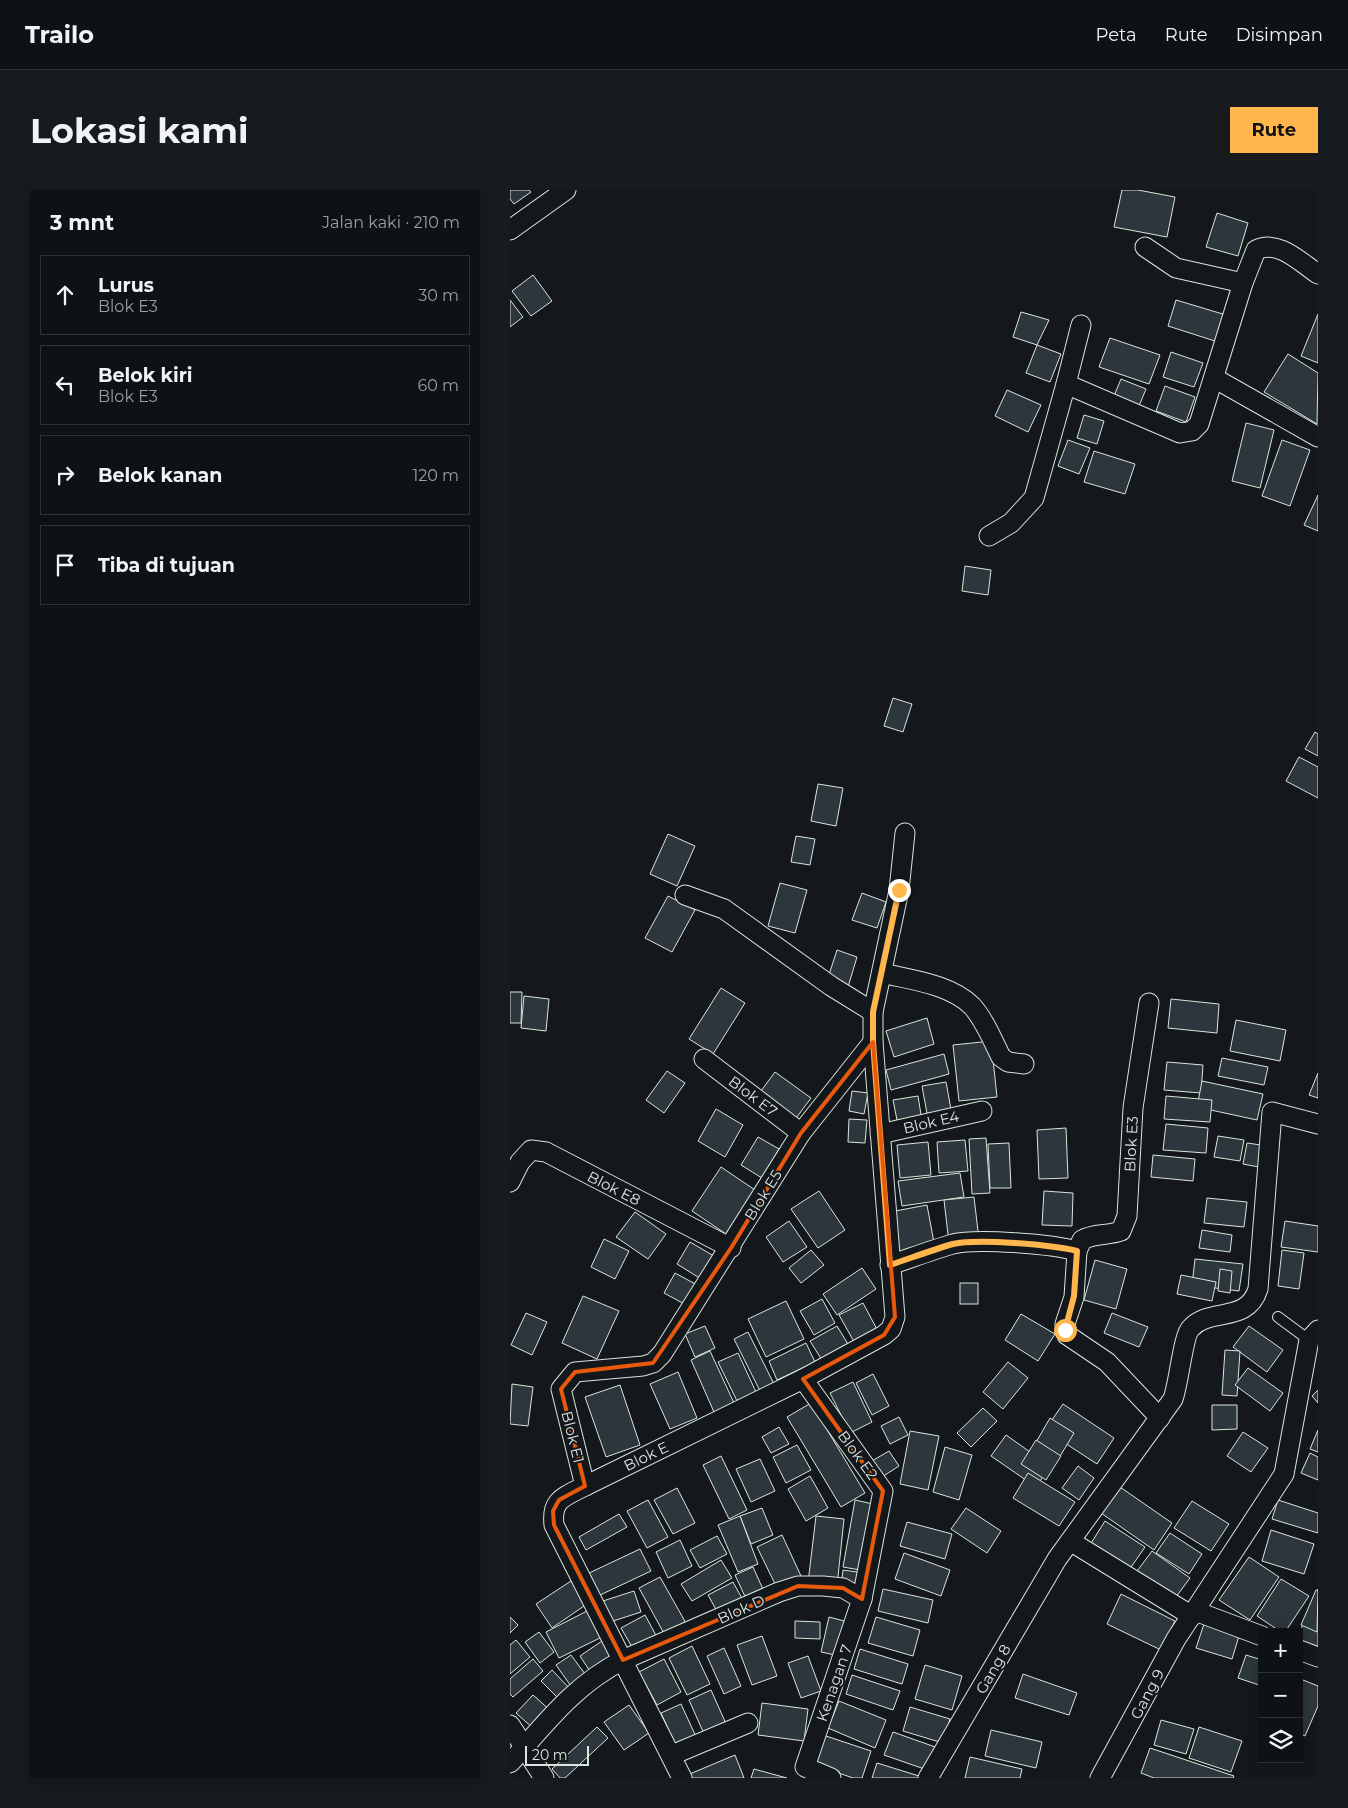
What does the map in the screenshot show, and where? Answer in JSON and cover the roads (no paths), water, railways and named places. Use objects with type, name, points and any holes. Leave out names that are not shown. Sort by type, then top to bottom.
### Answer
[{"type":"street","points":[[510,230],[566,190]]},
{"type":"street","points":[[1066,384],[1180,433],[1196,429],[1214,378],[1243,283],[1256,250],[1270,245],[1281,249],[1318,274]]},
{"type":"street","points":[[1145,247],[1176,268],[1243,283]]},
{"type":"street","points":[[989,536],[1011,523],[1034,498],[1081,324]]},
{"type":"street","points":[[1214,378],[1318,437]]},
{"type":"street","points":[[905,833],[899,890],[873,1012],[873,1042],[890,1265],[955,1244],[1009,1243],[1077,1251],[1074,1296],[1065,1324],[1066,1335],[1107,1362],[1160,1418]]},
{"type":"street","points":[[685,895],[724,909],[830,986],[873,1012]]},
{"type":"street","points":[[882,973],[926,984],[961,997],[974,1008],[1001,1056],[1008,1062],[1024,1064]]},
{"type":"street","name":"Blok E3","points":[[1077,1251],[1082,1240],[1088,1236],[1114,1234],[1121,1231],[1125,1225],[1134,1108],[1149,1003]]},
{"type":"street","name":"Blok E5","points":[[561,1389],[575,1372],[643,1366],[653,1363],[662,1354],[731,1248],[801,1133],[873,1042]]},
{"type":"street","name":"Blok E7","points":[[704,1059],[801,1133]]},
{"type":"street","name":"Blok E4","points":[[880,1134],[982,1111]]},
{"type":"street","name":"Gang 8","points":[[928,1778],[1057,1559],[1160,1418],[1178,1385],[1186,1338],[1190,1328],[1202,1321],[1242,1309],[1252,1302],[1255,1296],[1272,1112],[1318,1124]]},
{"type":"street","name":"Blok E8","points":[[510,1182],[520,1162],[531,1150],[546,1152],[731,1248]]},
{"type":"street","name":"Blok E","points":[[623,1660],[554,1525],[553,1511],[559,1500],[803,1379],[884,1335],[891,1329],[895,1317],[890,1265]]},
{"type":"street","name":"Gang 9","points":[[1100,1778],[1176,1639],[1284,1474],[1313,1335]]},
{"type":"street","name":"Blok E2","points":[[803,1379],[880,1484],[883,1492],[862,1599]]},
{"type":"street","name":"Blok E1","points":[[561,1389],[585,1486]]},
{"type":"street","points":[[1070,1541],[1194,1613],[1258,1635]]},
{"type":"street","name":"Blok D","points":[[623,1660],[798,1586],[843,1588],[862,1599]]},
{"type":"street","name":"Kenagan 7","points":[[831,1778],[805,1767],[862,1599]]},
{"type":"street","points":[[1303,1651],[1318,1657]]},
{"type":"street","points":[[510,1763],[576,1690],[601,1671],[623,1660],[682,1778]]},
{"type":"street","points":[[672,1755],[748,1723]]},
{"type":"street","points":[[510,1724],[544,1778]]},
{"type":"lane","points":[[1278,1317],[1313,1335]]}]
